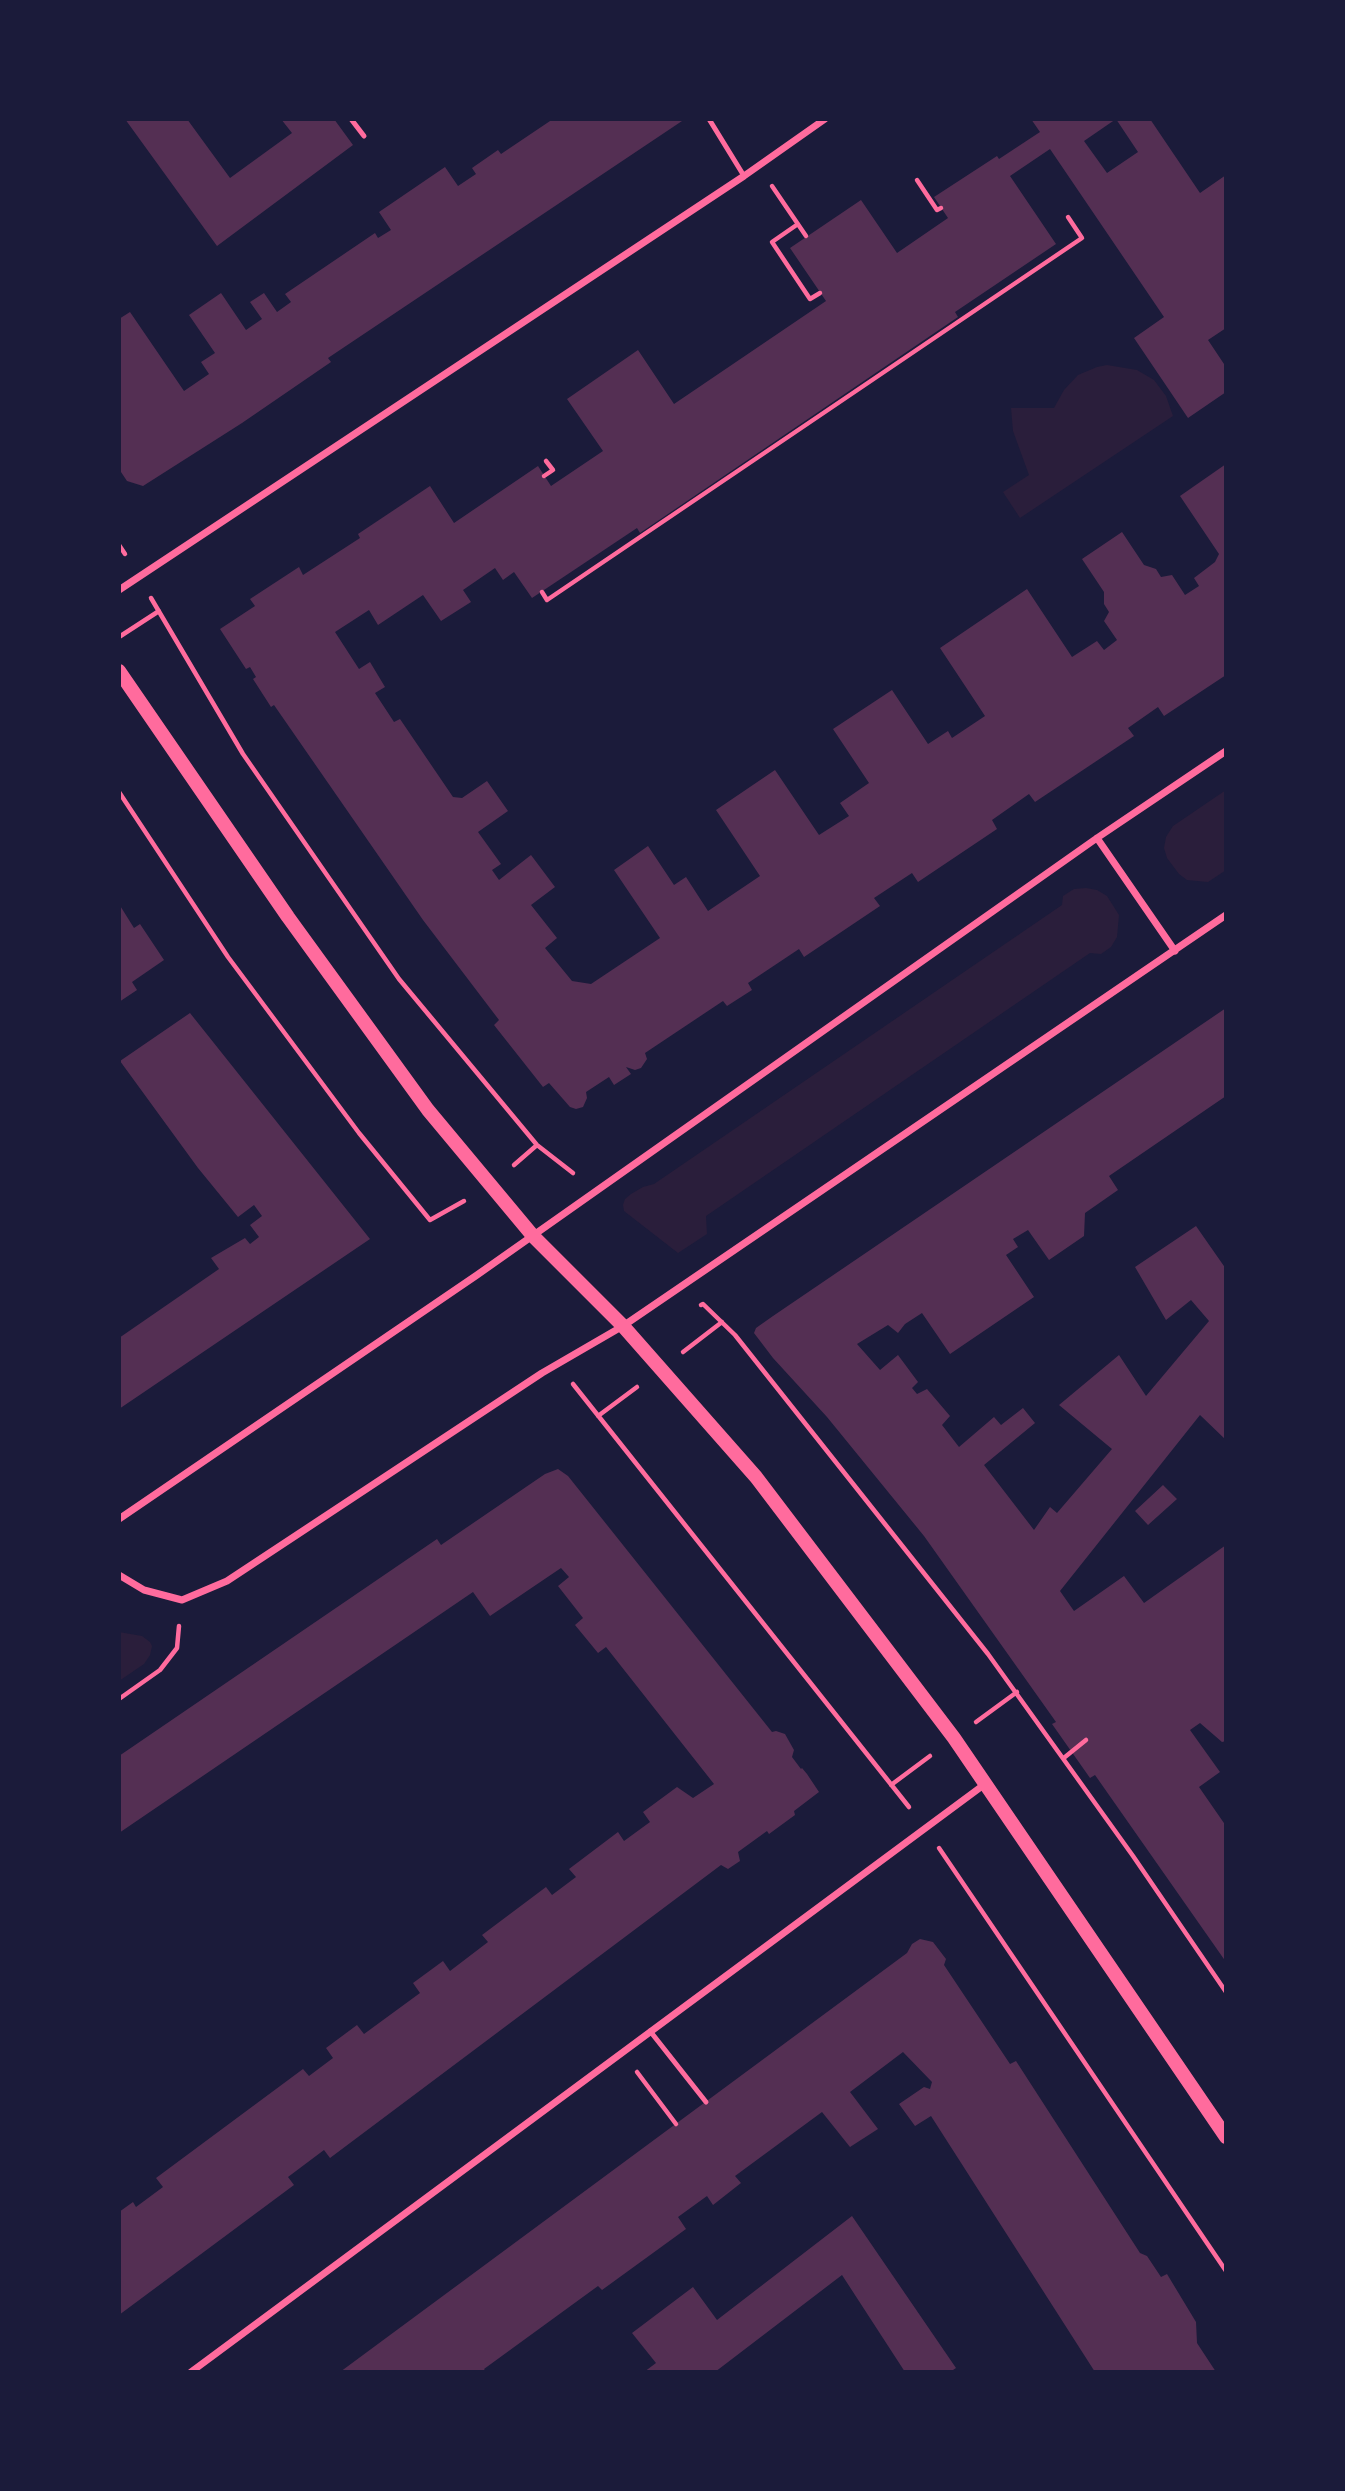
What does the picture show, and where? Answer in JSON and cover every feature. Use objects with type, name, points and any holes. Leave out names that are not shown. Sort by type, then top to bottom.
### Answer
[{"type":"main road","points":[[119,671],[288,917],[421,1099],[533,1236],[623,1326],[756,1477],[986,1783],[1226,2137]]},
{"type":"street","points":[[119,590],[744,176],[825,119]]},
{"type":"street","points":[[119,1519],[533,1236],[1097,838],[1226,751]]},
{"type":"street","points":[[1097,838],[1175,951]]},
{"type":"street","points":[[119,1575],[144,1590],[182,1600],[226,1581],[542,1373],[623,1326],[1226,915]]},
{"type":"street","points":[[191,2372],[986,1783]]},
{"type":"lane","points":[[351,119],[364,136]]},
{"type":"lane","points":[[709,119],[744,176]]},
{"type":"lane","points":[[650,2031],[706,2102]]},
{"type":"path","points":[[758,165],[806,236]]},
{"type":"path","points":[[917,180],[937,210],[941,208]]},
{"type":"path","points":[[542,592],[547,600],[1082,238],[1068,217]]},
{"type":"path","points":[[798,224],[772,242],[810,299],[820,293]]},
{"type":"path","points":[[544,476],[553,470],[546,461]]},
{"type":"path","points":[[119,545],[243,754],[399,979],[537,1145],[573,1173]]},
{"type":"path","points":[[119,637],[159,611]]},
{"type":"path","points":[[119,792],[228,957],[359,1133],[430,1220]]},
{"type":"path","points":[[703,1304],[735,1335],[988,1654],[1065,1758],[1226,1992]]},
{"type":"path","points":[[119,1699],[160,1671],[177,1648],[182,1600]]},
{"type":"path","points":[[1065,1758],[1086,1740]]},
{"type":"path","points":[[622,2052],[676,2124]]},
{"type":"shaded area","points":[[1107,365],[1137,370],[1154,380],[1166,396],[1173,416],[1020,518],[1003,492],[1029,475],[1013,431],[1011,408],[1054,408],[1064,390],[1078,375]]},
{"type":"shaded area","points":[[1226,790],[1226,870],[1208,882],[1187,880],[1167,858],[1164,848],[1166,837],[1173,826]]},
{"type":"shaded area","points":[[1086,888],[1107,896],[1119,915],[1117,937],[1111,947],[1101,954],[1090,953],[706,1216],[707,1234],[678,1253],[624,1211],[625,1199],[631,1194],[654,1184],[1062,905],[1063,896],[1074,889]]},
{"type":"shaded area","points":[[119,1632],[142,1636],[152,1646],[144,1664],[119,1681]]},
{"type":"building","points":[[125,119],[187,119],[230,178],[292,133],[281,119],[334,119],[353,145],[217,246]]},
{"type":"building","points":[[553,119],[685,119],[328,358],[331,362],[242,423],[143,486],[127,481],[119,469],[119,319],[130,312],[184,391],[209,374],[201,362],[215,353],[189,315],[221,293],[246,330],[262,319],[250,302],[264,293],[277,312],[291,302],[285,294],[375,233],[378,238],[391,230],[379,212],[445,167],[458,186],[476,174],[472,168],[498,150],[501,154]]},
{"type":"building","points":[[1031,119],[1116,119],[1150,119],[1200,193],[1226,175],[1226,328],[1208,340],[1226,367],[1226,392],[1188,418],[1134,338],[1164,317],[1050,149],[1010,176],[1056,244],[955,312],[958,317],[640,533],[637,528],[532,598],[514,572],[503,580],[495,568],[463,590],[471,602],[441,621],[423,595],[378,625],[369,610],[335,632],[359,669],[370,662],[385,687],[375,693],[394,722],[400,719],[453,797],[462,798],[487,781],[508,811],[478,832],[501,864],[492,870],[499,880],[531,855],[555,887],[531,905],[557,938],[545,948],[572,981],[591,984],[660,938],[614,870],[648,846],[674,885],[686,877],[708,911],[760,876],[716,810],[775,770],[819,835],[849,816],[840,803],[869,783],[833,729],[892,690],[928,744],[948,731],[952,738],[985,716],[940,648],[1027,589],[1072,657],[1097,641],[1104,650],[1117,640],[1104,621],[1109,612],[1104,604],[1104,592],[1082,559],[1122,532],[1144,565],[1156,569],[1161,577],[1172,575],[1185,595],[1199,586],[1194,578],[1215,562],[1219,554],[1180,496],[1226,464],[1226,675],[1164,716],[1158,707],[1128,728],[1134,736],[1035,802],[1029,794],[992,820],[997,829],[918,882],[912,873],[874,898],[880,906],[804,957],[799,949],[748,983],[752,990],[727,1006],[723,1001],[645,1053],[647,1059],[641,1068],[635,1070],[626,1067],[631,1074],[614,1085],[609,1077],[586,1092],[587,1098],[583,1107],[570,1107],[549,1083],[543,1087],[494,1025],[499,1020],[423,920],[274,705],[271,707],[253,679],[256,677],[250,667],[246,669],[220,629],[255,606],[250,599],[299,567],[303,575],[360,538],[358,534],[430,486],[454,523],[538,466],[551,486],[603,451],[567,399],[638,350],[674,404],[826,301],[790,248],[861,200],[897,253],[948,218],[934,197],[1040,132]],"holes":[[[1116,119],[1138,152],[1107,173],[1084,141]]]},
{"type":"building","points":[[119,904],[134,928],[140,924],[164,960],[132,982],[137,990],[119,1002]]},
{"type":"building","points":[[1226,1008],[1226,1096],[1109,1176],[1118,1190],[1085,1213],[1084,1236],[1049,1260],[1028,1230],[1013,1239],[1018,1247],[1006,1255],[1034,1297],[950,1354],[922,1313],[905,1324],[898,1333],[888,1325],[857,1344],[880,1370],[898,1355],[918,1382],[912,1388],[917,1394],[927,1389],[950,1416],[942,1425],[959,1447],[994,1417],[1001,1425],[1023,1408],[1035,1423],[984,1465],[1034,1530],[1050,1507],[1057,1513],[1112,1449],[1059,1405],[1119,1355],[1146,1396],[1209,1321],[1191,1300],[1166,1320],[1135,1267],[1196,1226],[1226,1269],[1226,1440],[1200,1415],[1060,1591],[1074,1611],[1124,1576],[1144,1603],[1226,1545],[1226,1741],[1222,1742],[1200,1723],[1190,1730],[1220,1772],[1199,1787],[1226,1826],[1226,1962],[1095,1775],[1090,1778],[1052,1724],[1056,1722],[924,1536],[754,1333],[756,1328],[773,1316]]},
{"type":"building","points":[[190,1013],[370,1239],[119,1409],[119,1338],[219,1269],[211,1258],[245,1238],[250,1244],[259,1237],[250,1225],[262,1216],[254,1205],[238,1217],[198,1168],[120,1061]]},
{"type":"building","points":[[558,1469],[568,1476],[772,1732],[785,1734],[794,1750],[792,1757],[819,1792],[794,1811],[795,1815],[738,1852],[740,1861],[728,1869],[721,1865],[330,2158],[324,2150],[288,2177],[294,2185],[119,2315],[119,2212],[133,2202],[136,2207],[163,2187],[156,2178],[303,2069],[309,2076],[333,2058],[326,2048],[357,2025],[364,2034],[420,1993],[413,1983],[443,1961],[450,1971],[488,1942],[482,1935],[546,1887],[552,1895],[576,1877],[569,1869],[618,1832],[624,1841],[650,1822],[643,1812],[677,1787],[693,1798],[714,1784],[606,1647],[598,1653],[575,1625],[583,1618],[558,1586],[569,1577],[561,1568],[490,1616],[473,1592],[119,1833],[119,1756],[437,1539],[441,1545],[545,1474]]},
{"type":"building","points":[[1163,1485],[1177,1499],[1148,1525],[1135,1511]]},
{"type":"building","points":[[920,1939],[933,1942],[946,1959],[944,1965],[1010,2064],[1016,2061],[1140,2253],[1147,2256],[1161,2277],[1167,2274],[1196,2322],[1197,2343],[1216,2372],[1095,2372],[931,2116],[915,2126],[899,2104],[924,2087],[930,2089],[932,2082],[903,2052],[850,2092],[878,2129],[850,2147],[822,2112],[735,2176],[741,2183],[713,2205],[707,2196],[678,2217],[686,2229],[602,2290],[598,2286],[484,2369],[486,2372],[340,2372],[907,1953],[912,1944]]},
{"type":"building","points":[[852,2216],[956,2368],[950,2372],[905,2372],[842,2275],[715,2372],[644,2372],[656,2363],[632,2333],[693,2287],[717,2320]]}]
